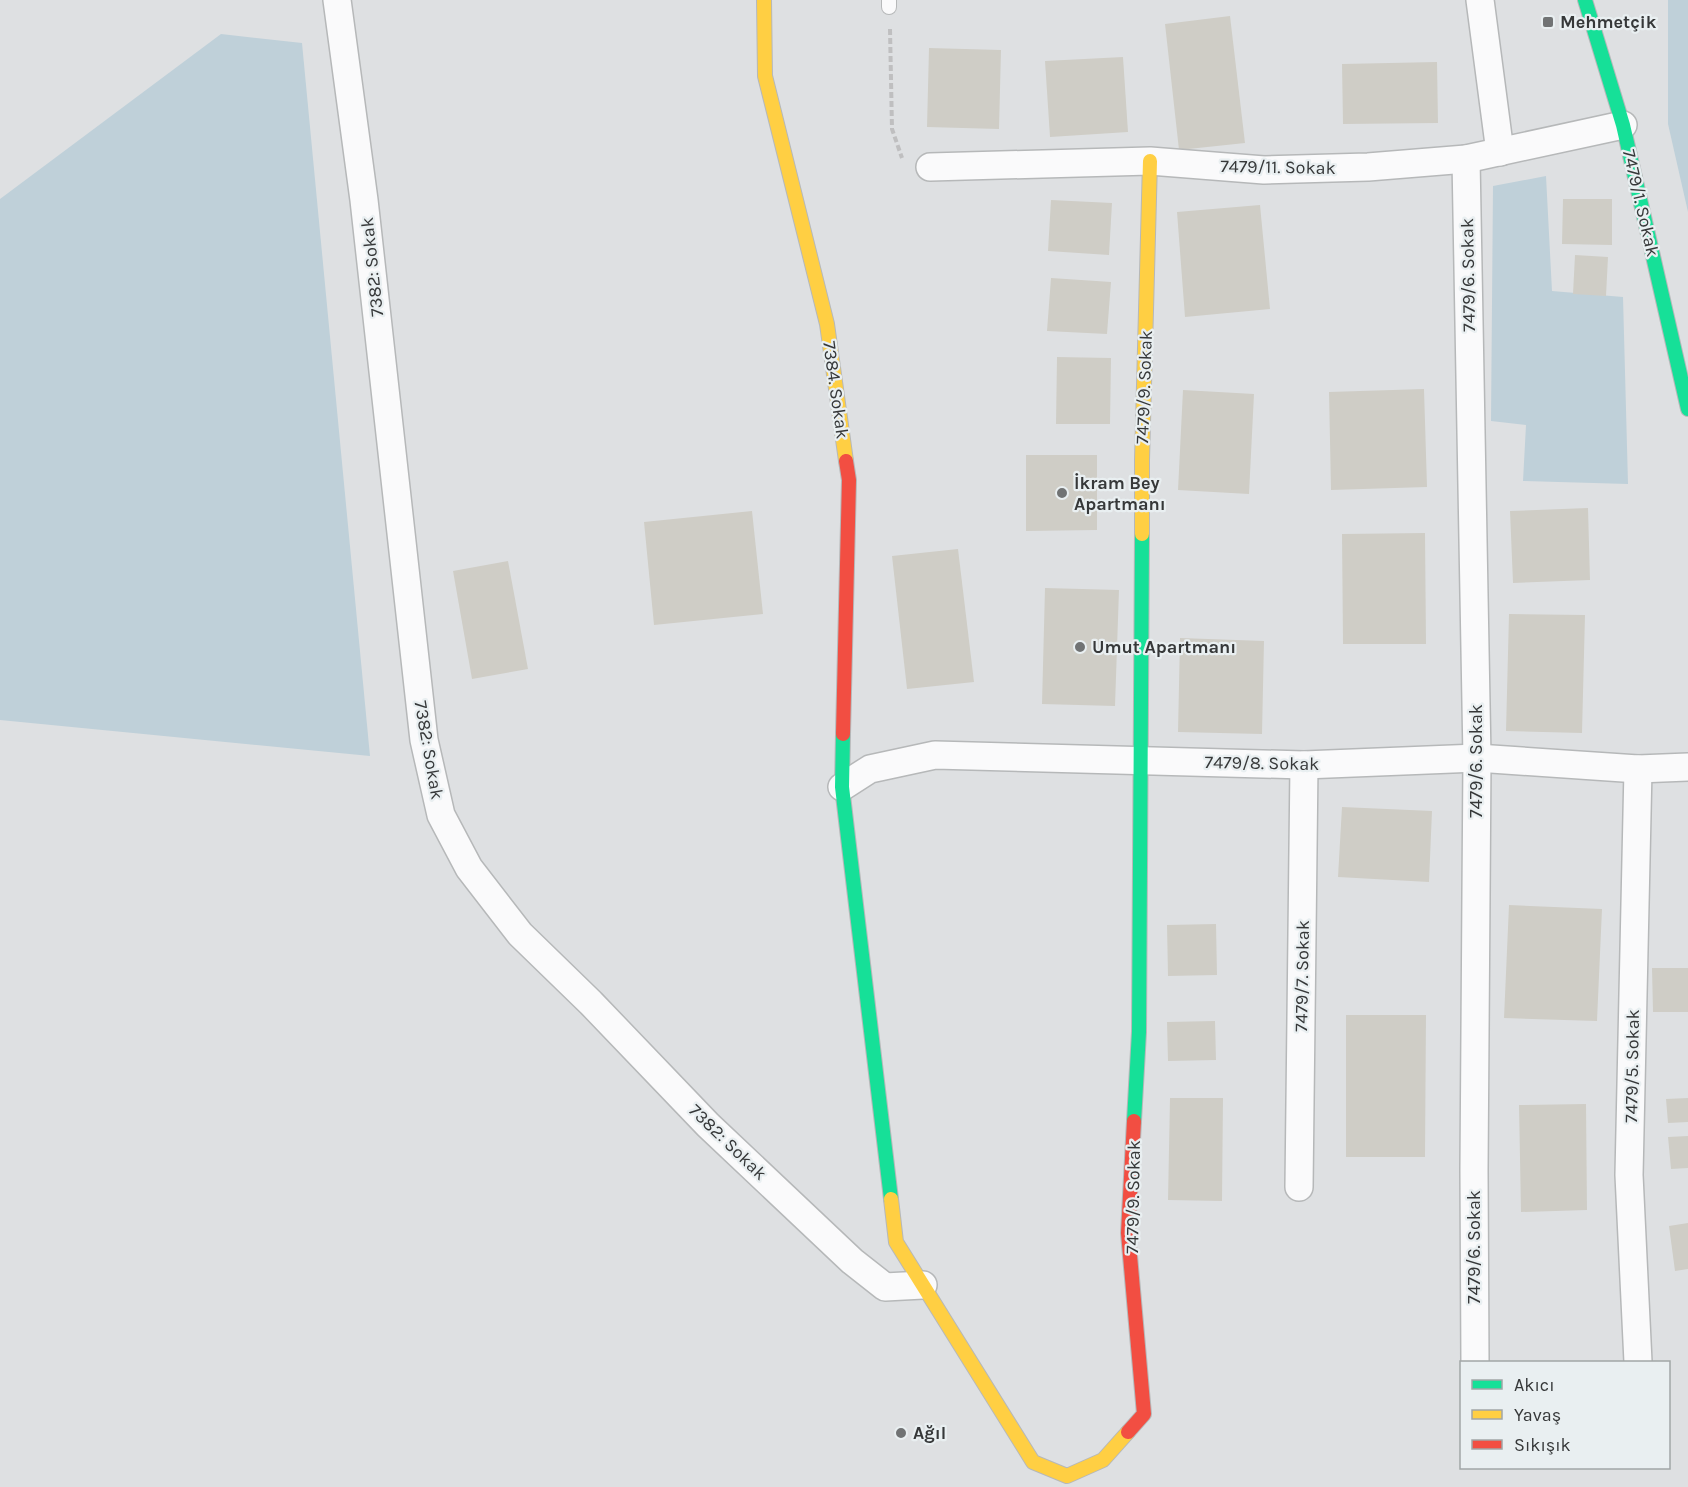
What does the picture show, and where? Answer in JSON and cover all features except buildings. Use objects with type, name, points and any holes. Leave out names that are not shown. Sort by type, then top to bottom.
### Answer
[{"type":"street","name":"7382: Sokak","points":[[337,0],[364,200],[425,743],[441,815],[469,867],[520,934],[708,1125],[852,1261],[885,1287],[922,1285]]},
{"type":"street","name":"7384. Sokak","points":[[764,0],[765,76],[827,324],[849,480],[842,787]]},
{"type":"street","points":[[1480,0],[1500,152]]},
{"type":"street","name":"7479/1. Sokak","points":[[1585,0],[1623,125],[1688,409]]},
{"type":"street","name":"7479/11. Sokak","points":[[930,167],[1150,161],[1264,170],[1368,167],[1466,159],[1623,125]]},
{"type":"street","name":"7479/6. Sokak","points":[[1466,159],[1477,758],[1475,1361]]},
{"type":"street","name":"7479/9. Sokak","points":[[842,787],[896,1242],[1033,1462],[1066,1476],[1103,1460],[1144,1414],[1128,1233],[1139,1032],[1142,460],[1150,161]]},
{"type":"street","name":"7479/8. Sokak","points":[[842,787],[870,768],[935,755],[1304,765],[1477,758],[1638,769],[1688,767]]},
{"type":"street","name":"7479/7. Sokak","points":[[1299,1187],[1304,765]]},
{"type":"street","name":"7479/5. Sokak","points":[[1638,769],[1629,1175],[1638,1361]]},
{"type":"path","points":[[889,4],[892,129],[906,169],[930,167]]},
{"type":"shaded area","points":[[1668,0],[1688,0],[1688,212],[1668,124]]},
{"type":"shaded area","points":[[221,34],[302,43],[370,756],[0,720],[0,199]]},
{"type":"shaded area","points":[[1546,176],[1552,291],[1623,297],[1628,484],[1523,481],[1526,425],[1491,421],[1493,186]]},
{"type":"traffic: fast","points":[[1585,0],[1623,125],[1688,409]]},
{"type":"traffic: fast","points":[[1134,1121],[1139,1032],[1142,534]]},
{"type":"traffic: fast","points":[[843,734],[842,787],[891,1199]]},
{"type":"traffic: slow","points":[[764,0],[765,76],[827,324],[846,461]]},
{"type":"traffic: slow","points":[[1142,534],[1150,161]]},
{"type":"traffic: slow","points":[[891,1199],[896,1242],[1033,1462],[1067,1476],[1103,1460],[1128,1432]]},
{"type":"traffic: jam","points":[[843,734],[849,480],[846,461]]},
{"type":"traffic: jam","points":[[1128,1432],[1144,1414],[1128,1233],[1134,1121]]},
{"type":"place","name":"Mehmetçik","points":[[1548,22]]},
{"type":"place","name":"İkram Bey Apartmanı","points":[[1062,493]]},
{"type":"place","name":"Umut Apartmanı","points":[[1080,647]]},
{"type":"place","name":"Ağıl","points":[[901,1433]]}]
